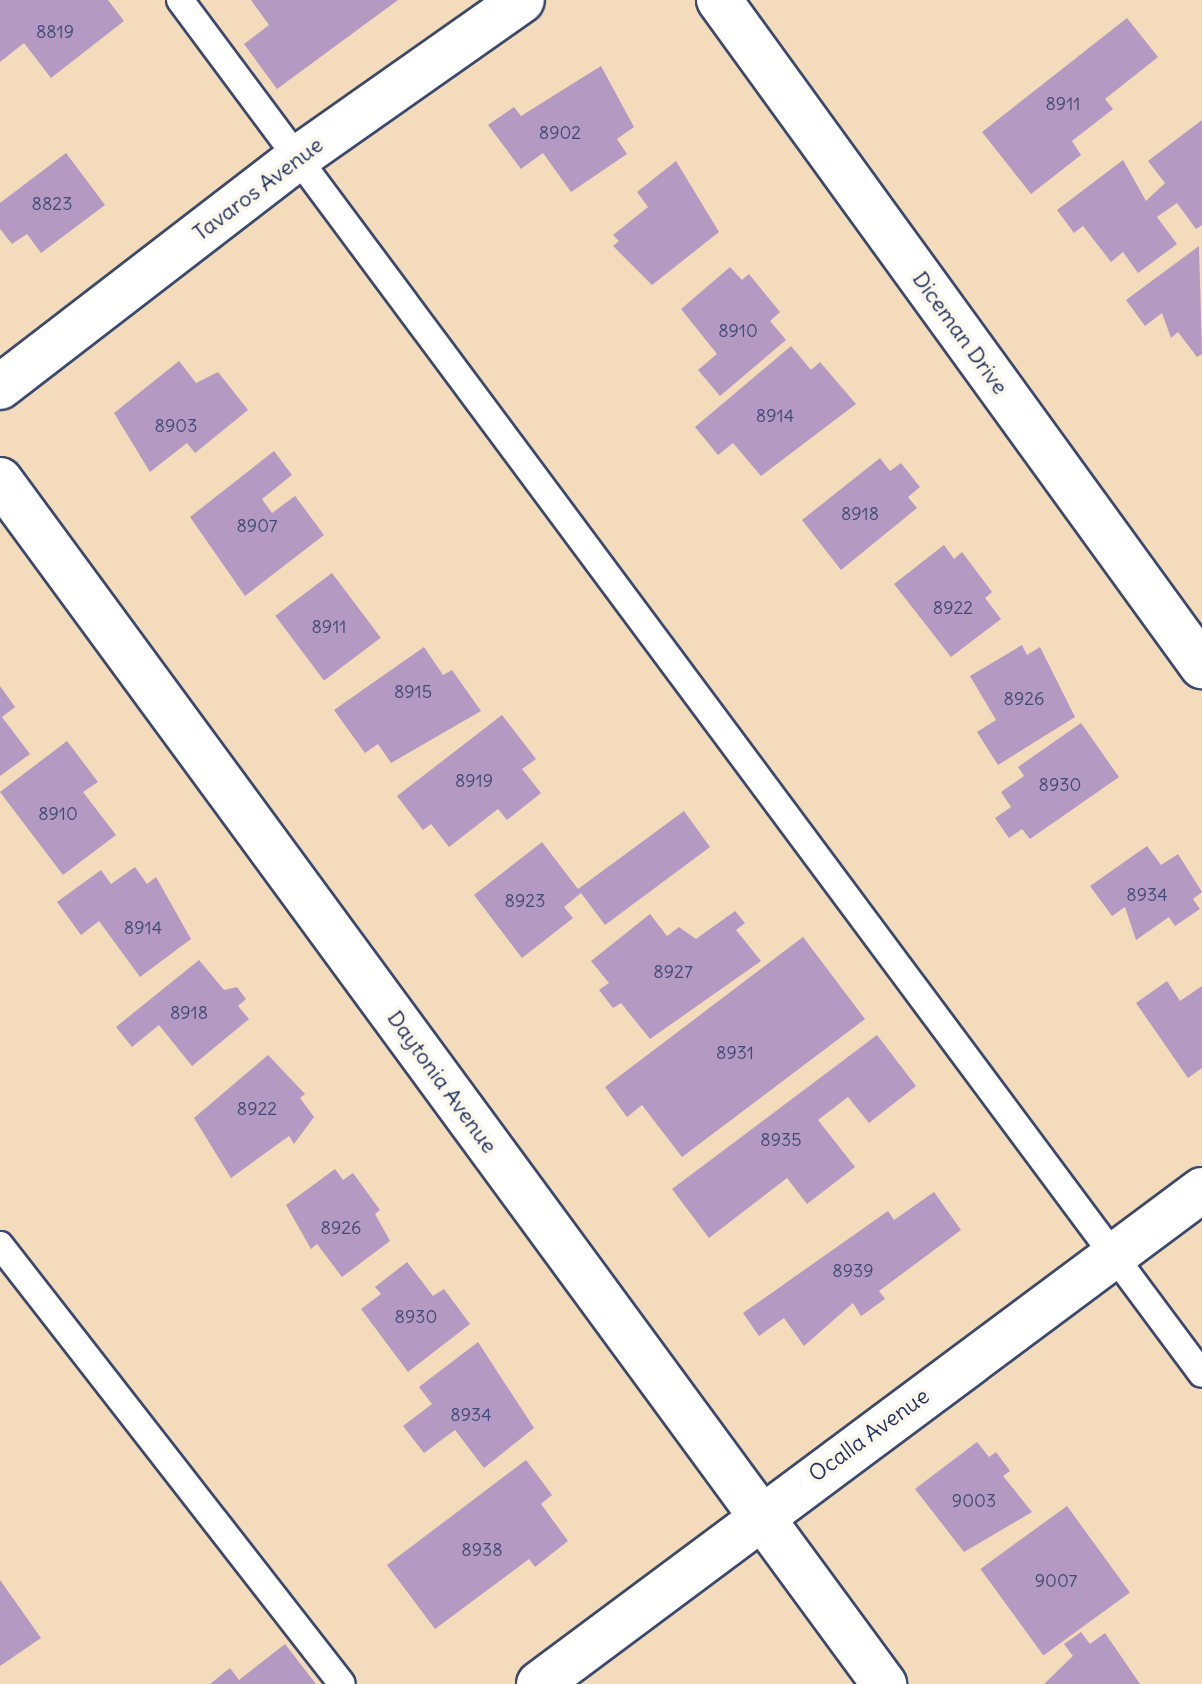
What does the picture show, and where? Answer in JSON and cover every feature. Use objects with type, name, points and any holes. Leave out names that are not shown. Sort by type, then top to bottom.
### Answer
[{"type":"street","name":"Tavaros Avenue","points":[[0,387],[296,159],[522,0]]},
{"type":"street","name":"Diceman Drive","points":[[719,0],[1202,666]]},
{"type":"street","name":"Daytonia Avenue","points":[[0,480],[884,1684]]},
{"type":"street","name":"Ocalla Avenue","points":[[539,1684],[759,1515],[1202,1190]]},
{"type":"lane","points":[[180,0],[1202,1374]]},
{"type":"lane","points":[[0,1245],[342,1684]]},
{"type":"building","points":[[0,0],[108,0],[124,21],[51,78],[24,43],[0,62]]},
{"type":"building","points":[[251,0],[398,0],[277,89],[244,44],[269,25]]},
{"type":"building","points":[[1127,18],[1158,57],[1105,99],[1113,109],[1072,141],[1081,155],[1031,194],[982,132]]},
{"type":"building","points":[[601,66],[634,127],[617,139],[627,154],[571,192],[543,153],[521,169],[488,125],[514,107],[521,116]]},
{"type":"building","points":[[1202,120],[1202,225],[1196,229],[1177,203],[1157,217],[1177,244],[1138,273],[1123,252],[1111,262],[1083,226],[1074,233],[1057,210],[1123,160],[1146,201],[1165,183],[1148,161]]},
{"type":"building","points":[[66,153],[105,205],[41,253],[27,234],[12,244],[0,229],[0,203]]},
{"type":"building","points":[[676,161],[719,232],[652,285],[613,246],[619,241],[613,235],[648,207],[637,192]]},
{"type":"building","points":[[1199,246],[1202,354],[1197,357],[1178,332],[1171,338],[1162,313],[1145,326],[1126,300]]},
{"type":"building","points":[[730,267],[742,280],[749,274],[780,312],[770,321],[786,340],[720,396],[698,370],[717,354],[681,309]]},
{"type":"building","points":[[791,346],[811,370],[820,362],[856,404],[761,476],[733,443],[718,455],[695,427]]},
{"type":"building","points":[[179,361],[196,383],[218,372],[248,410],[195,453],[187,443],[150,472],[114,413]]},
{"type":"building","points":[[274,451],[292,475],[262,499],[272,513],[295,496],[324,535],[245,596],[190,517]]},
{"type":"building","points":[[880,458],[890,471],[901,463],[920,487],[908,497],[917,508],[841,570],[802,520]]},
{"type":"building","points":[[944,545],[954,559],[962,552],[992,592],[985,598],[1001,619],[951,657],[894,584]]},
{"type":"building","points":[[332,573],[381,638],[324,680],[275,616]]},
{"type":"building","points":[[1022,645],[1027,655],[1040,647],[1075,717],[998,765],[977,732],[996,720],[970,676]]},
{"type":"building","points":[[424,647],[443,675],[452,670],[481,711],[391,763],[378,744],[365,753],[334,710]]},
{"type":"building","points":[[0,686],[15,707],[2,717],[30,754],[0,776]]},
{"type":"building","points":[[502,715],[536,759],[522,769],[541,793],[507,820],[498,809],[449,847],[431,824],[423,830],[397,796]]},
{"type":"building","points":[[1081,723],[1119,777],[1030,839],[1022,829],[1009,838],[995,818],[1011,807],[1001,792],[1024,776],[1018,767]]},
{"type":"building","points":[[67,741],[98,782],[83,792],[116,835],[63,875],[0,792]]},
{"type":"building","points":[[684,811],[710,847],[605,925],[581,893],[564,907],[573,918],[522,958],[474,895],[542,842],[578,889]]},
{"type":"building","points":[[1147,846],[1161,865],[1178,854],[1202,892],[1193,899],[1200,909],[1175,926],[1169,917],[1136,940],[1125,907],[1112,916],[1090,886]]},
{"type":"building","points":[[135,867],[147,884],[156,877],[191,939],[140,977],[99,921],[81,935],[57,902],[101,870],[111,884]]},
{"type":"building","points":[[735,911],[745,923],[736,930],[761,961],[650,1039],[621,1003],[613,1008],[599,990],[609,983],[591,961],[650,914],[667,936],[679,927],[696,939]]},
{"type":"building","points":[[803,937],[865,1019],[682,1157],[642,1105],[627,1117],[605,1087]]},
{"type":"building","points":[[199,960],[224,990],[237,987],[246,999],[238,1006],[249,1019],[192,1066],[159,1025],[132,1047],[116,1027]]},
{"type":"building","points":[[1167,981],[1180,1001],[1202,986],[1202,1068],[1188,1078],[1136,1003]]},
{"type":"building","points":[[877,1035],[916,1086],[869,1123],[848,1097],[818,1120],[855,1167],[807,1204],[787,1178],[709,1238],[672,1189]]},
{"type":"building","points":[[268,1055],[305,1094],[300,1098],[314,1117],[294,1144],[289,1136],[231,1178],[194,1118]]},
{"type":"building","points":[[335,1169],[343,1180],[353,1173],[380,1210],[375,1214],[390,1241],[342,1277],[317,1244],[311,1249],[286,1205]]},
{"type":"building","points":[[934,1192],[961,1230],[879,1291],[885,1299],[861,1316],[853,1303],[804,1346],[784,1318],[759,1336],[743,1313],[888,1211],[894,1220]]},
{"type":"building","points":[[407,1262],[433,1296],[444,1289],[470,1324],[408,1372],[361,1309],[381,1294],[375,1287]]},
{"type":"building","points":[[478,1342],[534,1428],[484,1468],[455,1430],[424,1453],[403,1426],[432,1404],[419,1387]]},
{"type":"building","points":[[977,1442],[989,1457],[996,1452],[1010,1471],[1003,1476],[1032,1512],[964,1552],[915,1489]]},
{"type":"building","points":[[526,1460],[552,1495],[541,1504],[568,1541],[535,1567],[529,1559],[435,1629],[387,1565]]},
{"type":"building","points":[[1067,1506],[1130,1593],[1043,1655],[980,1569]]},
{"type":"building","points":[[0,1580],[41,1638],[0,1666]]},
{"type":"building","points":[[1081,1632],[1090,1644],[1105,1633],[1140,1684],[1044,1684],[1073,1656],[1064,1644]]},
{"type":"building","points":[[285,1644],[316,1684],[210,1684],[230,1668],[239,1680]]}]
